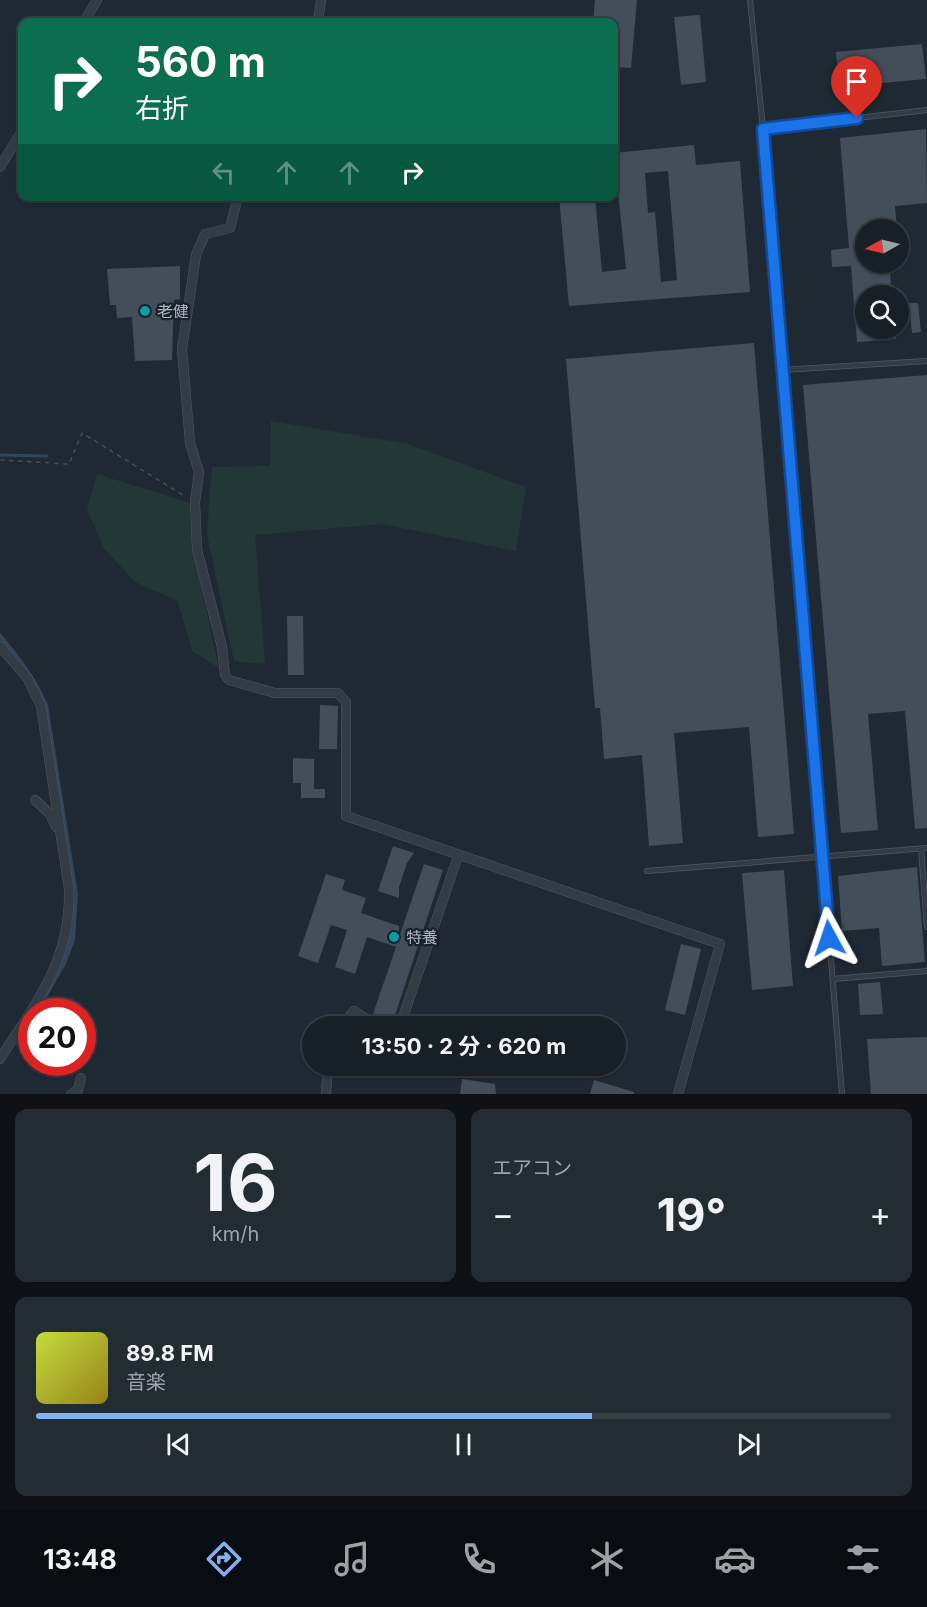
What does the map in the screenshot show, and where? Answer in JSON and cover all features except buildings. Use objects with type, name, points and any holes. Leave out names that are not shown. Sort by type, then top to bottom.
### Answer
[{"type":"street","points":[[86,18],[97,0]]},
{"type":"street","points":[[319,18],[321,0]]},
{"type":"street","points":[[0,167],[18,138]]},
{"type":"street","points":[[237,201],[230,228],[205,234],[196,255],[187,302],[182,349],[190,443],[199,472],[195,502],[197,549],[222,647],[225,675],[229,680],[275,693],[338,693],[343,696],[346,702],[346,816],[720,944],[678,1094]]},
{"type":"street","points":[[0,646],[28,679],[40,706],[69,889],[70,910],[64,947],[42,993],[0,1059]]},
{"type":"street","points":[[35,800],[50,814],[60,834]]},
{"type":"street","points":[[403,1016],[458,856]]},
{"type":"street","points":[[350,1016],[354,1011],[362,1016]]},
{"type":"street","points":[[326,1094],[327,1076]]},
{"type":"street","points":[[71,1094],[78,1090],[81,1078]]},
{"type":"lane","points":[[750,0],[763,129],[842,1094]]},
{"type":"lane","points":[[763,129],[927,110]]},
{"type":"lane","points":[[782,370],[927,360]]},
{"type":"lane","points":[[647,871],[924,849],[927,927]]},
{"type":"lane","points":[[833,979],[927,971]]},
{"type":"path","points":[[0,460],[69,464],[82,433],[195,502]]},
{"type":"shaded area","points":[[271,421],[408,444],[526,487],[516,551],[382,524],[255,535],[265,664],[234,661],[207,534],[212,467],[270,466]]},
{"type":"shaded area","points":[[97,474],[190,503],[193,550],[219,668],[192,651],[178,601],[135,582],[104,548],[87,509]]},
{"type":"water","points":[[0,633],[27,667],[48,705],[78,894],[75,940],[66,964],[46,998],[41,998],[62,962],[72,925],[73,893],[43,707],[0,642]]},
{"type":"waterway","points":[[0,455],[47,456]]},
{"type":"place","name":"老健","points":[[145,311]]},
{"type":"place","name":"特養","points":[[394,937]]},
{"type":"route","points":[[829,938],[763,129],[857,118]]}]
